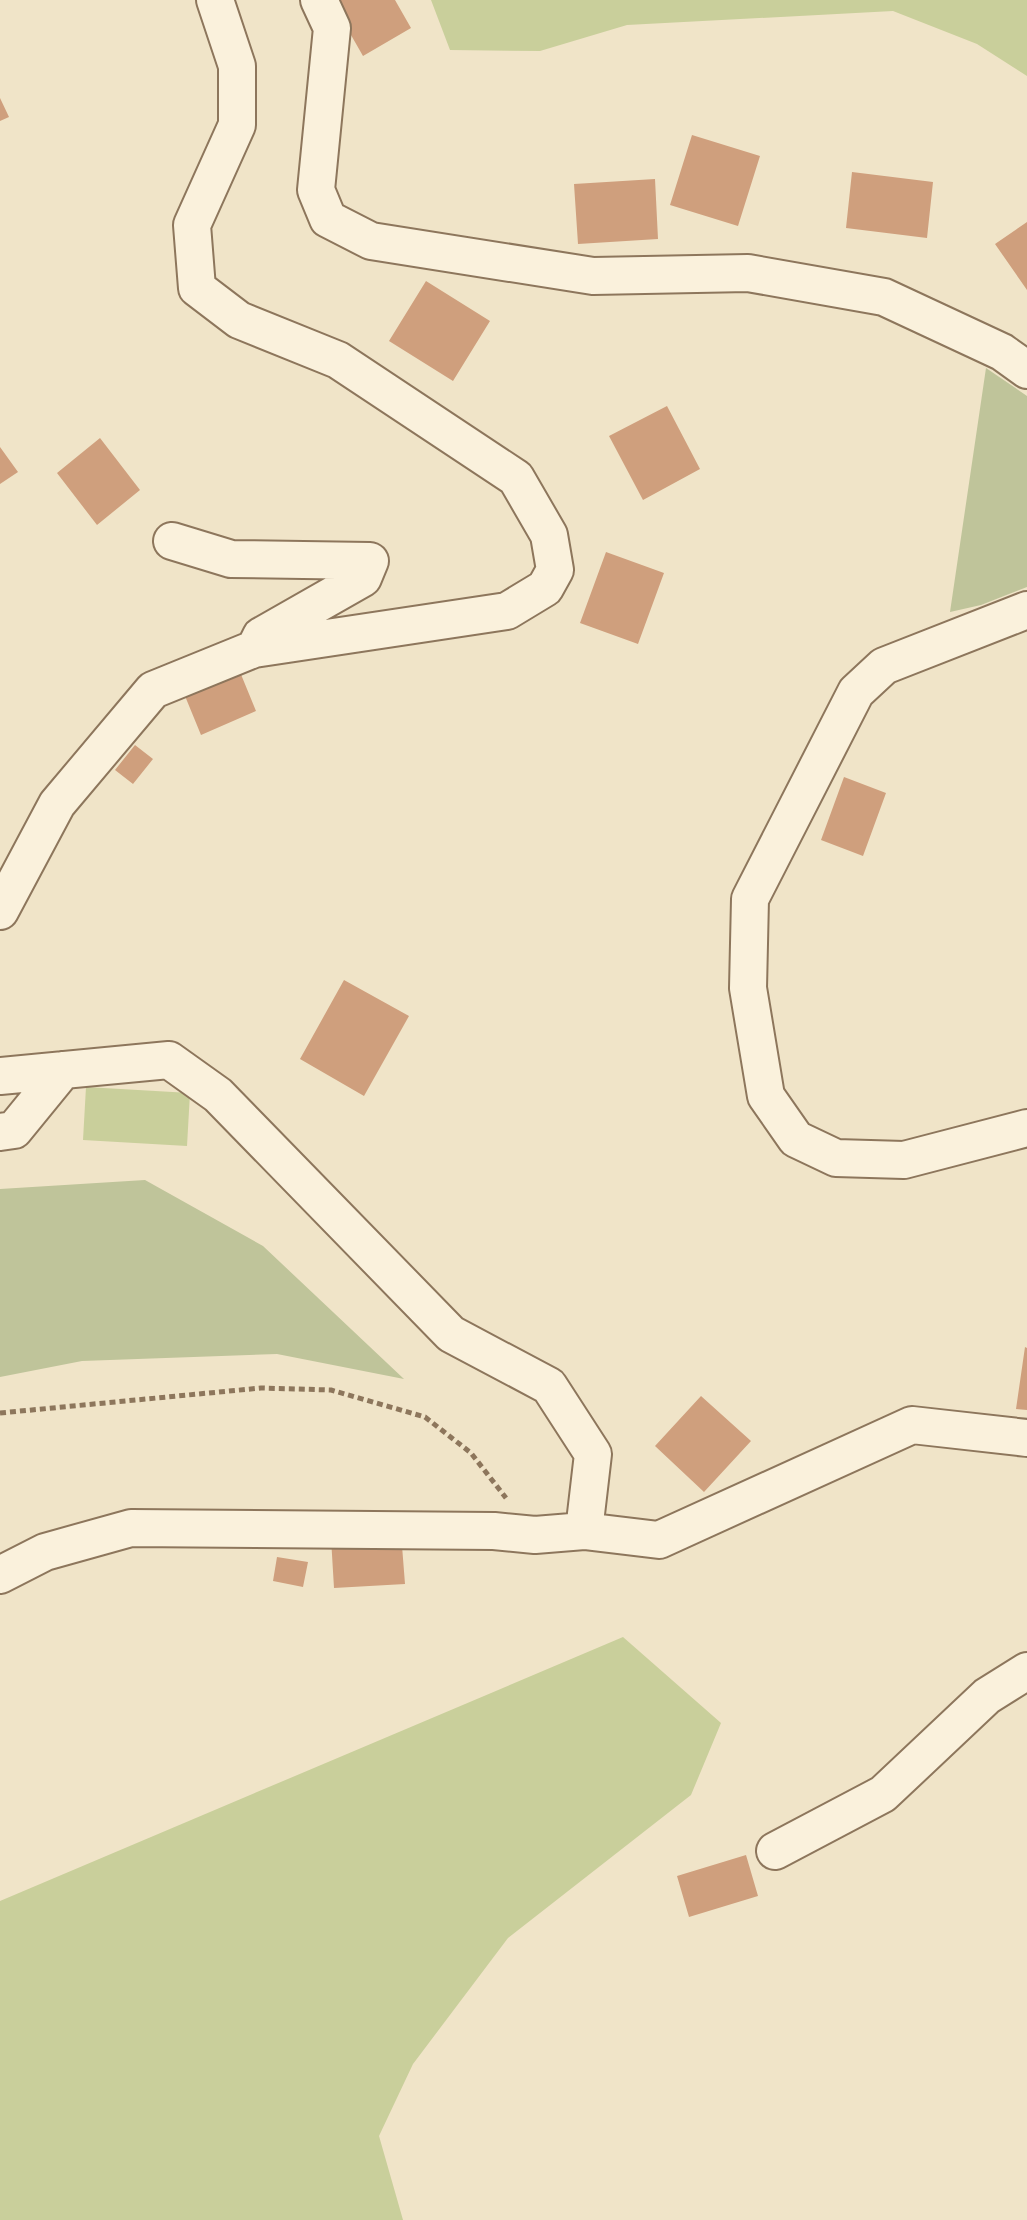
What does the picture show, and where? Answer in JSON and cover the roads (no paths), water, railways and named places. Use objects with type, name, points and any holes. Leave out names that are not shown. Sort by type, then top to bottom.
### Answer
[{"type":"street","points":[[0,911],[57,804],[153,690],[254,649],[507,611],[545,588],[555,570],[549,535],[516,478],[338,360],[239,320],[197,288],[192,225],[237,125],[237,66],[215,0]]},
{"type":"street","points":[[319,0],[332,28],[316,190],[328,219],[371,241],[593,276],[748,273],[884,297],[1002,352],[1027,370]]},
{"type":"street","points":[[172,541],[231,559],[370,561],[363,578],[261,636],[254,649]]},
{"type":"street","points":[[1027,610],[884,666],[856,692],[750,899],[748,988],[766,1096],[796,1139],[836,1158],[904,1160],[1027,1128]]},
{"type":"street","points":[[0,1076],[169,1060],[218,1095],[451,1334],[549,1386],[593,1454],[584,1531]]},
{"type":"street","points":[[0,1132],[14,1130],[63,1070]]},
{"type":"street","points":[[0,1575],[45,1552],[131,1528],[494,1531],[535,1535],[584,1531],[659,1540],[912,1425],[1027,1438]]},
{"type":"street","points":[[775,1851],[883,1794],[987,1696],[1027,1671]]}]
